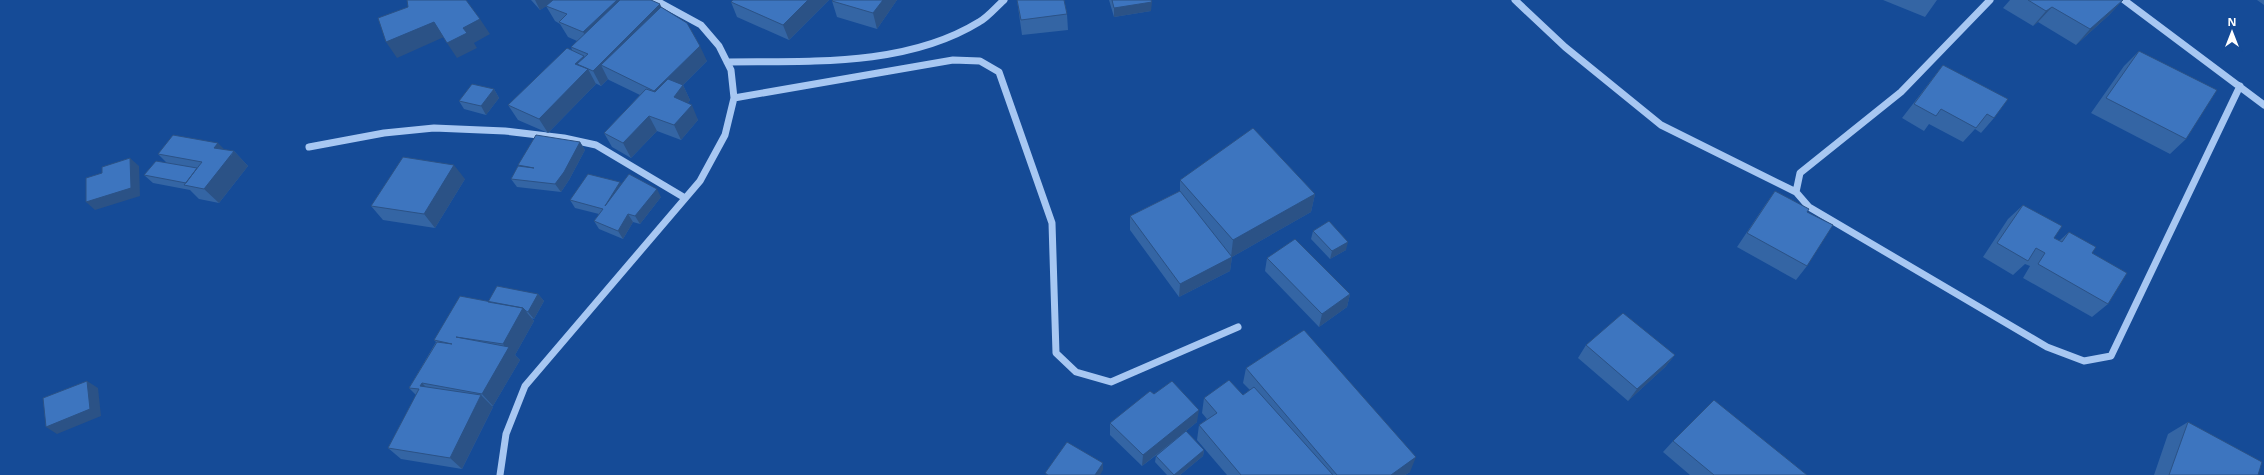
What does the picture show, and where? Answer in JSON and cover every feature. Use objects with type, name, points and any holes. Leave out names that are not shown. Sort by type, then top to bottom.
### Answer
[{"type":"street","points":[[500,475],[506,434],[525,386],[700,181],[725,135],[734,98],[731,70],[719,46],[701,25],[655,0]]},
{"type":"street","points":[[727,62],[862,58],[941,42],[977,24],[999,7],[1004,0]]},
{"type":"street","points":[[1515,0],[1565,47],[1661,125],[1796,192],[1808,207],[2047,347],[2084,360],[2111,356],[2240,86]]},
{"type":"street","points":[[1796,192],[1800,173],[1901,92],[1990,0]]},
{"type":"street","points":[[2124,0],[2264,105]]},
{"type":"street","points":[[734,98],[953,60],[980,61],[999,72],[1052,223],[1056,353],[1076,372],[1111,382],[1238,327]]},
{"type":"street","points":[[309,147],[384,133],[434,128],[506,132],[564,138],[596,145],[685,198]]},
{"type":"building","points":[[407,0],[466,0],[480,19],[463,28],[467,33],[447,43],[434,22],[386,42],[378,18],[408,7]]},
{"type":"building","points":[[553,0],[617,0],[583,32],[559,22],[567,14],[546,6]]},
{"type":"building","points":[[620,0],[651,0],[660,4],[593,71],[577,64],[588,54],[571,47]]},
{"type":"building","points":[[733,0],[808,0],[783,25],[731,2]]},
{"type":"building","points":[[883,0],[873,13],[832,1]]},
{"type":"building","points":[[1017,0],[1064,0],[1067,14],[1021,20]]},
{"type":"building","points":[[1112,0],[1151,0],[1152,2],[1114,8]]},
{"type":"building","points":[[2028,0],[2123,0],[2090,29],[2052,7],[2046,11]]},
{"type":"building","points":[[661,7],[687,23],[700,46],[654,91],[601,65]]},
{"type":"building","points":[[567,48],[584,56],[575,64],[588,69],[539,119],[508,105]]},
{"type":"building","points":[[2139,51],[2217,90],[2186,139],[2106,98]]},
{"type":"building","points":[[1943,65],[2008,99],[1994,118],[1987,114],[1976,128],[1941,109],[1936,116],[1914,104]]},
{"type":"building","points":[[668,79],[683,85],[674,97],[692,105],[674,125],[649,116],[623,143],[604,133],[646,89],[655,92]]},
{"type":"building","points":[[472,84],[494,89],[481,106],[459,101]]},
{"type":"building","points":[[1253,128],[1315,194],[1233,240],[1180,180]]},
{"type":"building","points":[[173,135],[218,143],[214,148],[234,151],[204,189],[184,185],[202,162],[158,154]]},
{"type":"building","points":[[536,135],[580,142],[564,172],[555,184],[511,179],[518,166],[534,168],[518,165]]},
{"type":"building","points":[[403,157],[454,165],[424,214],[371,206]]},
{"type":"building","points":[[130,158],[131,188],[86,202],[86,178],[102,173],[102,167]]},
{"type":"building","points":[[156,161],[197,168],[186,183],[144,175]]},
{"type":"building","points":[[588,174],[620,182],[605,206],[629,174],[657,189],[635,216],[628,214],[618,231],[594,221],[603,209],[570,200]]},
{"type":"building","points":[[1180,191],[1232,257],[1180,284],[1130,216]]},
{"type":"building","points":[[1775,191],[1809,209],[1807,212],[1833,225],[1807,266],[1747,233]]},
{"type":"building","points":[[2023,205],[2062,226],[2054,238],[2062,242],[2069,232],[2096,247],[2092,253],[2127,273],[2108,304],[2038,264],[2045,253],[2036,248],[2028,261],[1997,243]]},
{"type":"building","points":[[1329,221],[1348,242],[1332,251],[1313,231]]},
{"type":"building","points":[[1295,239],[1350,294],[1322,314],[1267,258]]},
{"type":"building","points":[[497,286],[538,294],[528,312],[523,308],[488,302]]},
{"type":"building","points":[[460,296],[523,308],[503,344],[456,337],[509,347],[482,394],[422,383],[420,386],[481,395],[450,458],[388,448],[419,389],[409,388],[437,342],[452,344],[434,340]]},
{"type":"building","points":[[1623,313],[1675,355],[1637,389],[1586,345]]},
{"type":"building","points":[[1304,330],[1416,457],[1391,475],[1337,475],[1246,368]]},
{"type":"building","points":[[1229,380],[1243,395],[1254,387],[1333,475],[1241,475],[1199,425],[1217,413],[1204,398]]},
{"type":"building","points":[[87,381],[90,409],[46,427],[43,398]]},
{"type":"building","points":[[1172,381],[1199,410],[1143,455],[1110,423],[1150,391],[1154,394]]},
{"type":"building","points":[[1714,400],[1807,475],[1714,475],[1673,441]]},
{"type":"building","points":[[2188,422],[2262,462],[2258,475],[2169,475]]},
{"type":"building","points":[[1186,431],[1204,450],[1174,475],[1156,456]]},
{"type":"building","points":[[1067,442],[1103,463],[1095,475],[1048,475],[1045,473]]}]
